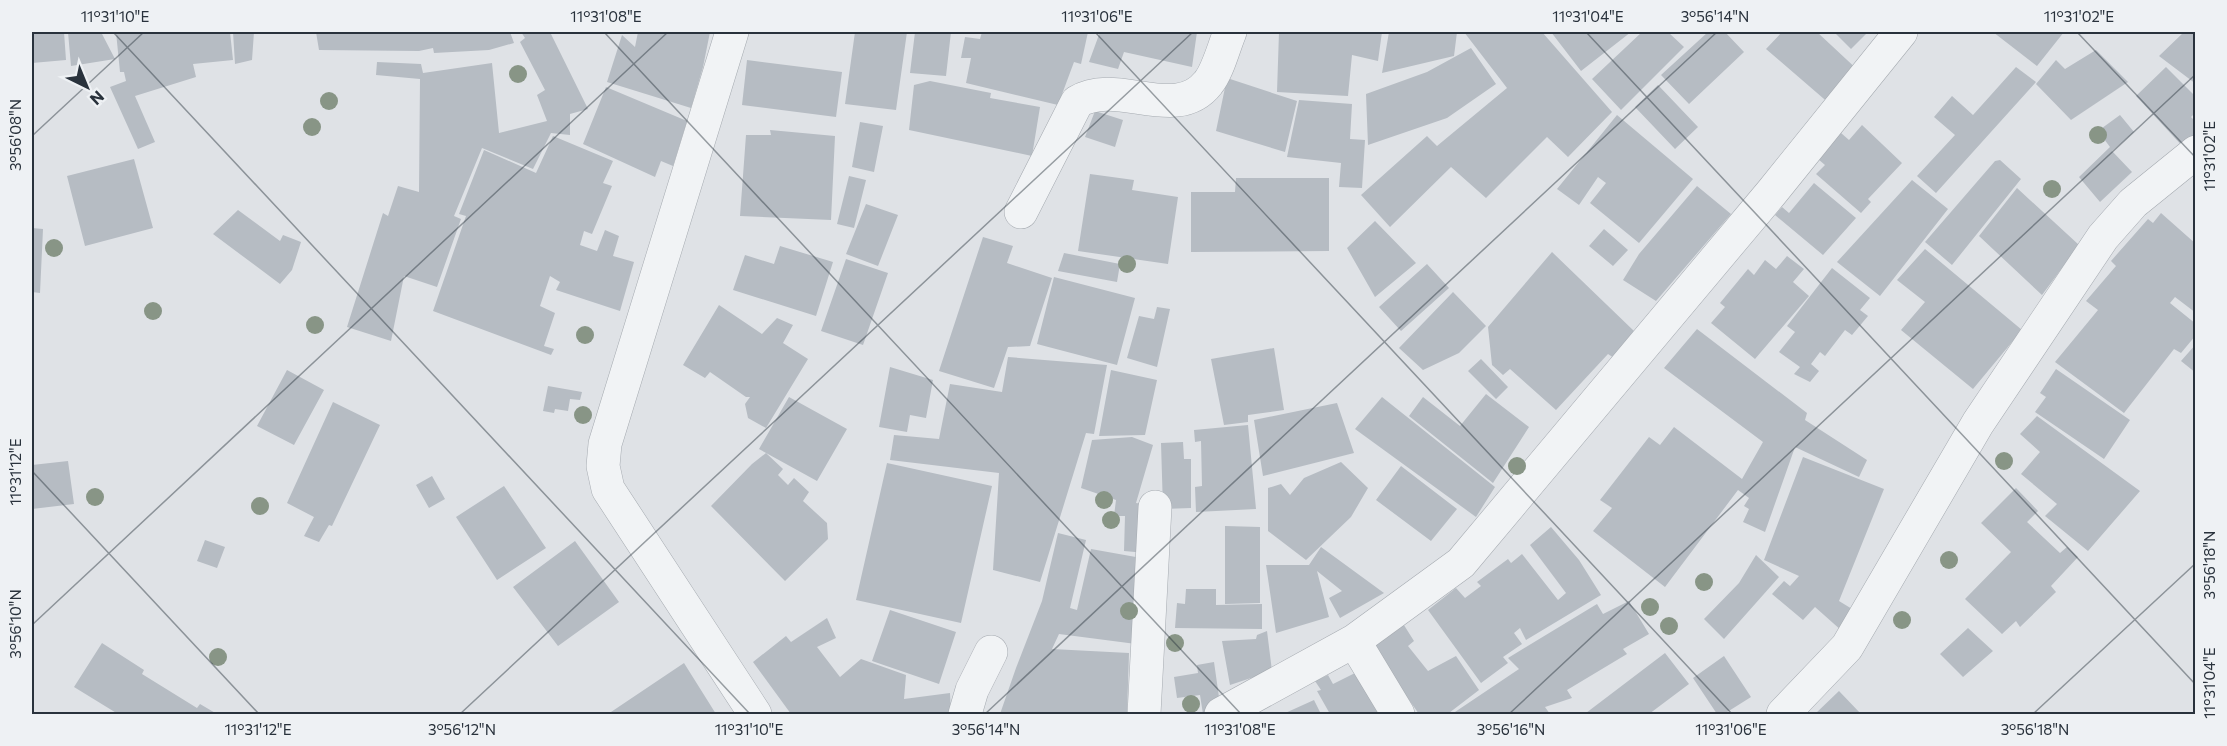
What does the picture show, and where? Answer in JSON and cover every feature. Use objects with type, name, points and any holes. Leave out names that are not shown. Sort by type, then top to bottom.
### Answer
[{"type":"street","points":[[732,32],[605,444],[603,466],[608,489],[755,714]]},
{"type":"street","points":[[1022,212],[1077,102],[1086,96],[1101,93],[1176,100],[1194,97],[1209,81],[1230,32]]},
{"type":"street","points":[[1221,714],[1354,641],[1461,563],[1772,192],[1901,32]]},
{"type":"street","points":[[1783,714],[1848,647],[1978,423],[2103,237],[2133,202],[2196,152]]},
{"type":"street","points":[[1144,714],[1155,507]]},
{"type":"street","points":[[1354,641],[1398,714]]},
{"type":"street","points":[[965,714],[972,690],[991,652]]},
{"type":"building","points":[[32,32],[64,32],[66,60],[32,63]]},
{"type":"building","points":[[68,32],[101,32],[115,59],[71,66]]},
{"type":"building","points":[[116,32],[230,32],[233,60],[193,64],[196,77],[135,96],[155,142],[138,149],[110,87],[126,81],[124,72],[120,72]]},
{"type":"building","points":[[233,32],[254,32],[252,60],[235,64]]},
{"type":"building","points":[[316,32],[510,32],[514,43],[489,50],[434,53],[433,48],[419,51],[319,50]]},
{"type":"building","points":[[521,32],[550,32],[588,109],[570,114],[570,135],[551,133],[533,169],[482,148],[454,216],[461,219],[437,287],[404,276],[391,341],[347,327],[383,213],[388,216],[398,186],[419,192],[420,79],[376,75],[377,62],[421,64],[423,73],[492,63],[499,133],[547,121],[537,95],[545,90],[520,42],[525,38]]},
{"type":"building","points":[[638,32],[710,32],[691,108],[607,82],[622,35],[635,47]]},
{"type":"building","points":[[855,32],[907,32],[896,110],[845,104]]},
{"type":"building","points":[[915,32],[951,32],[946,76],[910,73]]},
{"type":"building","points":[[982,32],[1088,32],[1081,64],[1074,62],[1058,105],[966,83],[971,58],[961,58],[965,37],[980,39]]},
{"type":"building","points":[[1100,32],[1197,32],[1192,67],[1124,52],[1118,69],[1089,62]]},
{"type":"building","points":[[1279,32],[1382,32],[1378,61],[1352,55],[1348,96],[1277,92]]},
{"type":"building","points":[[1389,32],[1457,32],[1454,56],[1382,73]]},
{"type":"building","points":[[1464,32],[1542,32],[1612,112],[1568,157],[1547,137],[1486,198],[1451,167],[1390,227],[1361,195],[1427,136],[1437,146],[1507,88]]},
{"type":"building","points":[[1551,32],[1631,32],[1581,71]]},
{"type":"building","points":[[1642,32],[1668,32],[1684,47],[1621,110],[1592,79]]},
{"type":"building","points":[[1708,32],[1725,32],[1744,52],[1689,104],[1661,75]]},
{"type":"building","points":[[1782,32],[1817,32],[1861,73],[1831,105],[1766,49]]},
{"type":"building","points":[[1834,32],[1868,32],[1851,49]]},
{"type":"building","points":[[1993,32],[2064,32],[2037,66]]},
{"type":"building","points":[[2184,32],[2196,32],[2196,84],[2159,56]]},
{"type":"building","points":[[1471,48],[1496,84],[1447,118],[1368,145],[1366,94],[1427,72]]},
{"type":"building","points":[[2096,50],[2128,82],[2071,120],[2036,84],[2056,60],[2065,69]]},
{"type":"building","points":[[747,60],[842,72],[836,117],[742,105]]},
{"type":"building","points":[[2016,67],[2036,82],[1936,193],[1917,176],[1955,135],[1934,117],[1952,96],[1973,115]]},
{"type":"building","points":[[2166,67],[2196,97],[2196,112],[2191,117],[2196,122],[2196,141],[2186,150],[2136,96]]},
{"type":"building","points":[[1227,78],[1297,101],[1285,152],[1216,131]]},
{"type":"building","points":[[930,81],[991,93],[990,98],[1040,107],[1032,156],[909,130],[914,85]]},
{"type":"building","points":[[1658,85],[1698,127],[1675,149],[1635,107]]},
{"type":"building","points":[[606,87],[687,121],[673,166],[661,161],[655,177],[583,144]]},
{"type":"building","points":[[1299,100],[1352,104],[1350,139],[1365,140],[1362,188],[1339,187],[1341,163],[1287,157]]},
{"type":"building","points":[[1095,111],[1123,120],[1115,147],[1085,137]]},
{"type":"building","points":[[1617,115],[1693,179],[1639,243],[1590,203],[1606,183],[1598,177],[1579,205],[1557,189]]},
{"type":"building","points":[[2120,115],[2134,132],[2112,151],[2132,172],[2100,202],[2079,177],[2110,147],[2098,131]]},
{"type":"building","points":[[860,122],[883,126],[874,172],[852,167]]},
{"type":"building","points":[[1862,125],[1902,163],[1868,199],[1871,202],[1861,213],[1816,174],[1825,165],[1818,159],[1841,133],[1849,140]]},
{"type":"building","points":[[770,130],[835,136],[831,220],[740,216],[746,135],[771,135]]},
{"type":"building","points":[[553,136],[613,161],[603,183],[612,186],[592,234],[584,231],[580,245],[597,251],[605,230],[619,236],[613,256],[634,262],[620,311],[556,290],[560,282],[550,276],[540,306],[555,313],[544,346],[554,349],[551,355],[433,311],[466,216],[459,214],[484,150],[536,173]]},
{"type":"building","points":[[134,159],[153,228],[85,246],[67,176]]},
{"type":"building","points":[[2000,160],[2021,179],[1952,265],[1925,242],[1995,161]]},
{"type":"building","points":[[1090,174],[1134,180],[1132,190],[1178,197],[1168,264],[1078,251]]},
{"type":"building","points":[[849,176],[866,180],[854,228],[837,224]]},
{"type":"building","points":[[1236,178],[1329,178],[1329,251],[1191,252],[1191,192],[1235,192]]},
{"type":"building","points":[[1912,180],[1948,209],[1880,296],[1837,262]]},
{"type":"building","points":[[1814,183],[1856,218],[1823,255],[1775,215],[1782,207],[1789,213]]},
{"type":"building","points":[[1697,186],[1731,214],[1656,301],[1623,280],[1639,254]]},
{"type":"building","points":[[2017,188],[2079,245],[2042,295],[1979,236]]},
{"type":"building","points":[[866,204],[898,215],[878,266],[846,254]]},
{"type":"building","points":[[238,210],[280,241],[283,235],[301,242],[292,270],[280,284],[213,234]]},
{"type":"building","points":[[2161,213],[2196,244],[2196,313],[2175,297],[2170,303],[2196,324],[2196,335],[2181,353],[2174,349],[2124,413],[2055,362],[2098,310],[2086,301],[2116,266],[2111,261],[2148,219],[2153,223]]},
{"type":"building","points":[[1375,221],[1416,263],[1375,297],[1347,248]]},
{"type":"building","points":[[32,228],[43,229],[40,293],[32,292]]},
{"type":"building","points":[[1604,229],[1628,250],[1613,266],[1589,246]]},
{"type":"building","points":[[983,237],[1013,246],[1007,263],[1052,278],[1030,346],[1008,347],[994,388],[939,371]]},
{"type":"building","points":[[780,246],[833,262],[816,316],[733,290],[745,255],[774,264]]},
{"type":"building","points":[[1925,249],[2022,330],[1973,389],[1901,330],[1925,302],[1897,280]]},
{"type":"building","points":[[1552,252],[1634,331],[1614,358],[1608,354],[1556,410],[1510,369],[1503,375],[1492,365],[1488,327]]},
{"type":"building","points":[[1064,253],[1120,264],[1117,282],[1058,271]]},
{"type":"building","points":[[1787,256],[1804,269],[1793,282],[1809,296],[1755,359],[1711,323],[1725,307],[1720,303],[1748,269],[1754,275],[1765,260],[1776,269]]},
{"type":"building","points":[[846,259],[888,273],[863,345],[821,331]]},
{"type":"building","points":[[1427,264],[1449,288],[1401,331],[1379,307]]},
{"type":"building","points":[[1832,268],[1870,298],[1860,310],[1868,316],[1852,335],[1845,330],[1825,356],[1820,352],[1811,364],[1819,371],[1810,382],[1794,374],[1800,367],[1779,352],[1795,332],[1787,326]]},
{"type":"building","points":[[1054,277],[1135,298],[1117,365],[1037,344]]},
{"type":"building","points":[[1453,292],[1486,326],[1459,353],[1423,370],[1399,348]]},
{"type":"building","points":[[719,305],[762,334],[777,318],[793,325],[783,343],[808,359],[766,428],[748,418],[745,404],[750,397],[746,397],[710,372],[705,378],[683,365]]},
{"type":"building","points":[[1157,307],[1170,309],[1157,367],[1127,358],[1139,316],[1154,319]]},
{"type":"building","points":[[1697,329],[1807,413],[1805,420],[1867,460],[1859,477],[1795,447],[1765,532],[1743,522],[1749,509],[1744,506],[1749,498],[1738,490],[1665,587],[1593,531],[1612,508],[1600,500],[1649,437],[1660,445],[1674,427],[1742,479],[1763,442],[1664,368]]},
{"type":"building","points":[[2196,344],[2196,373],[2181,361]]},
{"type":"building","points":[[1274,348],[1284,410],[1248,415],[1248,422],[1224,425],[1211,359]]},
{"type":"building","points":[[1008,357],[1107,365],[1094,434],[1086,433],[1040,582],[993,570],[999,473],[890,460],[894,435],[939,439],[950,384],[1002,392]]},
{"type":"building","points":[[1481,359],[1508,387],[1496,399],[1468,371]]},
{"type":"building","points":[[890,367],[933,380],[926,418],[910,415],[907,432],[879,427]]},
{"type":"building","points":[[2056,369],[2130,420],[2104,459],[2035,412],[2046,397],[2040,393]]},
{"type":"building","points":[[287,370],[324,390],[294,445],[257,426]]},
{"type":"building","points":[[1111,370],[1157,380],[1145,435],[1099,436]]},
{"type":"building","points":[[548,386],[582,392],[580,400],[570,399],[568,411],[555,409],[554,413],[543,411]]},
{"type":"building","points":[[1486,394],[1529,427],[1493,483],[1409,416],[1423,397],[1460,426]]},
{"type":"building","points":[[789,397],[847,429],[817,481],[759,449]]},
{"type":"building","points":[[1382,397],[1495,487],[1476,517],[1355,429]]},
{"type":"building","points":[[333,402],[380,425],[332,526],[329,525],[319,542],[304,536],[314,517],[287,503]]},
{"type":"building","points":[[1337,403],[1354,453],[1263,476],[1254,420]]},
{"type":"building","points":[[2037,416],[2140,491],[2088,551],[2045,516],[2057,504],[2021,474],[2040,452],[2020,434]]},
{"type":"building","points":[[1248,425],[1256,509],[1196,512],[1195,487],[1202,486],[1201,441],[1195,442],[1194,430]]},
{"type":"building","points":[[1132,437],[1153,445],[1136,503],[1149,505],[1146,553],[1124,551],[1125,516],[1114,516],[1116,500],[1081,488],[1092,440]]},
{"type":"building","points":[[1183,442],[1184,459],[1191,459],[1191,508],[1163,509],[1161,443]]},
{"type":"building","points":[[766,453],[783,469],[778,475],[788,485],[794,478],[809,492],[803,501],[827,523],[828,539],[785,581],[711,506]]},
{"type":"building","points":[[1803,457],[1884,489],[1839,601],[1857,612],[1842,631],[1815,607],[1803,620],[1772,594],[1784,581],[1790,586],[1799,576],[1764,560]]},
{"type":"building","points":[[68,461],[74,504],[32,509],[32,465]]},
{"type":"building","points":[[1341,462],[1368,488],[1351,517],[1306,560],[1268,531],[1268,488],[1281,484],[1290,495],[1304,478]]},
{"type":"building","points":[[887,463],[992,486],[961,623],[856,600]]},
{"type":"building","points":[[1401,466],[1457,509],[1431,541],[1376,500]]},
{"type":"building","points":[[432,476],[445,499],[429,508],[416,485]]},
{"type":"building","points":[[504,486],[546,548],[497,580],[456,517]]},
{"type":"building","points":[[2016,488],[2038,511],[2027,522],[2060,553],[2067,547],[2078,557],[2051,586],[2056,592],[2020,627],[2016,621],[2002,634],[1965,599],[2011,552],[1981,523]]},
{"type":"building","points":[[1225,526],[1260,527],[1260,603],[1225,604]]},
{"type":"building","points":[[1551,527],[1579,560],[1601,595],[1526,640],[1520,628],[1514,633],[1522,644],[1503,657],[1508,663],[1481,683],[1428,610],[1456,588],[1465,598],[1481,586],[1477,582],[1508,559],[1511,563],[1522,554],[1558,600],[1566,593],[1530,545]]},
{"type":"building","points":[[1058,533],[1086,540],[1070,608],[1077,610],[1091,549],[1147,559],[1136,644],[1059,634],[1052,649],[1129,653],[1127,714],[1000,714],[1042,601]]},
{"type":"building","points":[[205,540],[225,547],[217,568],[197,561]]},
{"type":"building","points":[[575,541],[619,602],[558,646],[513,587]]},
{"type":"building","points":[[1321,547],[1384,593],[1340,618],[1329,598],[1342,591],[1317,571],[1329,617],[1276,633],[1266,565],[1309,565]]},
{"type":"building","points":[[1756,555],[1779,577],[1724,639],[1704,619],[1739,583]]},
{"type":"building","points":[[1186,589],[1216,589],[1216,605],[1262,604],[1262,629],[1175,628],[1177,603],[1185,604]]},
{"type":"building","points":[[1629,601],[1649,634],[1623,649],[1627,654],[1567,690],[1572,698],[1545,707],[1550,714],[1452,714],[1519,669],[1508,658],[1597,604],[1603,614]]},
{"type":"building","points":[[890,610],[956,632],[939,684],[872,661]]},
{"type":"building","points":[[827,618],[836,638],[817,647],[840,677],[861,659],[906,675],[904,699],[950,693],[951,714],[791,714],[753,662],[786,636],[791,642]]},
{"type":"building","points":[[1402,622],[1414,641],[1408,646],[1428,671],[1456,656],[1479,690],[1450,714],[1419,714],[1370,645]]},
{"type":"building","points":[[1968,628],[1993,651],[1963,677],[1940,654]]},
{"type":"building","points":[[1267,631],[1272,671],[1230,685],[1222,641],[1256,639],[1257,635]]},
{"type":"building","points":[[102,643],[144,670],[142,674],[197,708],[200,704],[217,714],[118,714],[74,687]]},
{"type":"building","points":[[1665,653],[1689,684],[1649,714],[1586,713]]},
{"type":"building","points":[[1724,656],[1751,697],[1724,714],[1717,714],[1693,678]]},
{"type":"building","points":[[1214,662],[1221,711],[1203,714],[1200,695],[1177,698],[1174,677],[1198,673],[1197,665]]},
{"type":"building","points":[[684,663],[716,714],[608,714]]},
{"type":"building","points":[[1361,670],[1384,714],[1330,714],[1317,691],[1321,690],[1315,681],[1328,675],[1333,684]]},
{"type":"building","points":[[1839,691],[1861,714],[1815,714]]},
{"type":"building","points":[[1314,700],[1321,714],[1283,714]]}]
